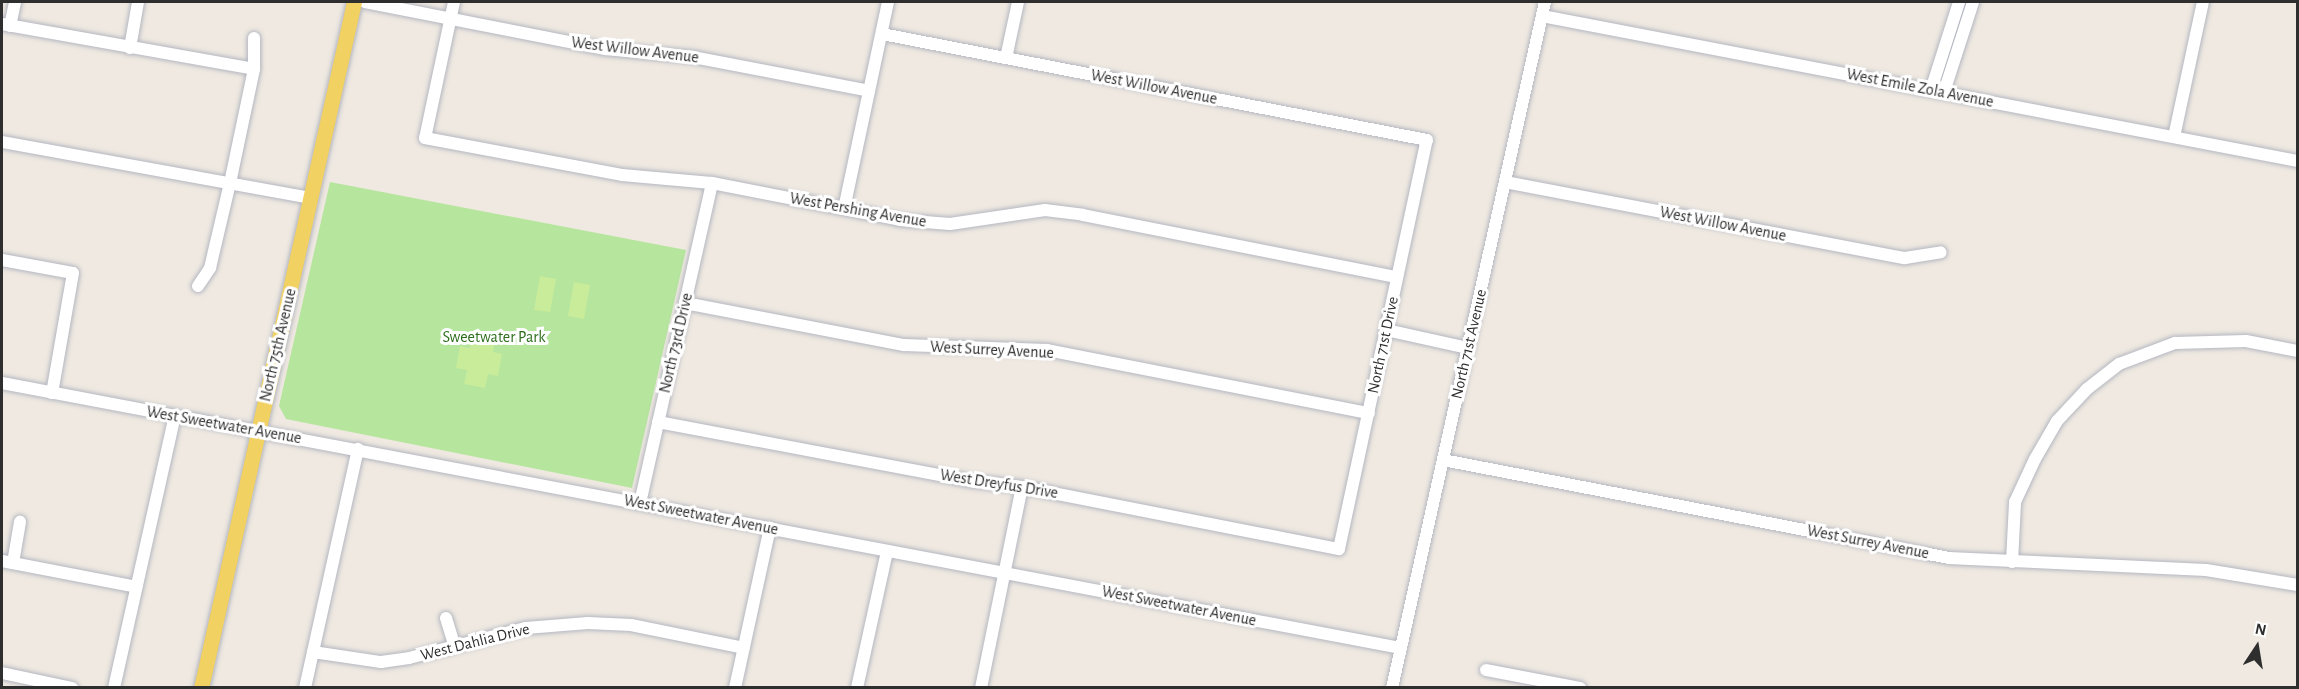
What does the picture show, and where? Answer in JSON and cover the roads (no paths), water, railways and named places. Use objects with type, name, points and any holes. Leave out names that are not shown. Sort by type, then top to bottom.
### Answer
[{"type":"main road","name":"North 75th Avenue","points":[[201,687],[354,2]]},
{"type":"street","points":[[15,2],[6,25],[254,69]]},
{"type":"street","points":[[130,48],[138,2]]},
{"type":"street","name":"West Willow Avenue","points":[[365,2],[604,49],[693,57],[869,91]]},
{"type":"street","points":[[450,19],[454,2]]},
{"type":"street","points":[[844,209],[888,2]]},
{"type":"street","points":[[1006,58],[1018,2]]},
{"type":"street","name":"North 71st Avenue","points":[[1392,687],[1545,2]]},
{"type":"street","points":[[1938,91],[1959,2]]},
{"type":"street","points":[[1938,91],[1973,2]]},
{"type":"street","points":[[2174,137],[2203,2]]},
{"type":"street","name":"West Emile Zola Avenue","points":[[1542,16],[2298,161]]},
{"type":"street","name":"West Pershing Avenue","points":[[450,19],[424,138],[622,175],[712,183],[844,209],[950,224],[1045,210],[1397,277]]},
{"type":"street","name":"West Willow Avenue","points":[[882,34],[1427,140]]},
{"type":"street","points":[[198,286],[210,268],[230,183],[254,69],[254,38]]},
{"type":"street","name":"North 71st Drive","points":[[1339,549],[1427,140]]},
{"type":"street","points":[[2,142],[311,198]]},
{"type":"street","name":"West Willow Avenue","points":[[1505,182],[1905,258],[1941,252]]},
{"type":"street","name":"North 73rd Drive","points":[[640,503],[712,183]]},
{"type":"street","points":[[2,260],[73,273],[52,393]]},
{"type":"street","name":"West Surrey Avenue","points":[[685,303],[904,345],[1047,350],[1369,413]]},
{"type":"street","points":[[1386,330],[1468,348]]},
{"type":"street","points":[[2012,562],[2015,502],[2035,459],[2057,421],[2087,388],[2119,364],[2175,343],[2246,341],[2298,351]]},
{"type":"street","name":"West Sweetwater Avenue","points":[[2,383],[1401,648]]},
{"type":"street","points":[[114,687],[175,416]]},
{"type":"street","name":"West Dreyfus Drive","points":[[658,422],[971,481],[1022,487],[1339,549]]},
{"type":"street","points":[[305,687],[358,449]]},
{"type":"street","name":"West Surrey Avenue","points":[[1443,460],[1949,558],[2206,570],[2298,585]]},
{"type":"street","points":[[981,687],[1022,487]]},
{"type":"street","points":[[20,522],[7,562],[137,587]]},
{"type":"street","points":[[735,687],[770,528]]},
{"type":"street","points":[[857,687],[888,551]]},
{"type":"street","points":[[446,618],[454,645]]},
{"type":"street","name":"West Dahlia Drive","points":[[313,652],[381,662],[410,658],[526,628],[588,623],[631,625],[744,648]]},
{"type":"street","points":[[1486,670],[1580,687]]},
{"type":"street","points":[[2,673],[72,687]]},
{"type":"park label","name":"Sweetwater Park","points":[[494,337]]}]
